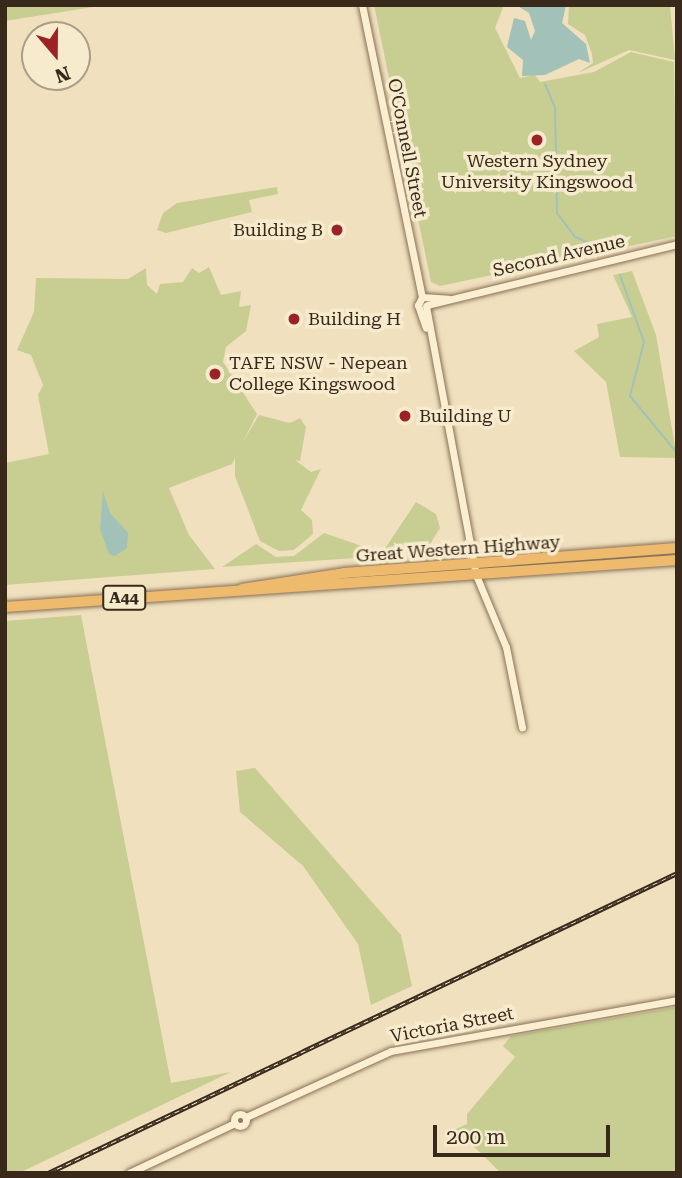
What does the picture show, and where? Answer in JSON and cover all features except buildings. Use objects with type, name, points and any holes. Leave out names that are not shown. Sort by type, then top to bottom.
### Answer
[{"type":"highway","name":"Great Western Highway","points":[[5,607],[475,569],[677,548]]},
{"type":"highway","name":"Great Western Highway","points":[[475,569],[677,560]]},
{"type":"street","name":"O'Connell Street","points":[[362,5],[424,302],[475,569],[506,647],[522,727]]},
{"type":"street","name":"Second Avenue","points":[[424,302],[449,299],[677,244]]},
{"type":"street","name":"Victoria Street","points":[[129,1173],[235,1123],[243,1125],[246,1117],[391,1052],[677,1000]]},
{"type":"green space","points":[[5,5],[106,5],[5,21]]},
{"type":"green space","name":"Western Sydney University Kingswood","points":[[374,5],[504,5],[495,28],[520,78],[535,75],[540,82],[594,72],[631,52],[674,62],[677,236],[440,286],[431,282]]},
{"type":"green space","points":[[569,5],[670,5],[675,60],[629,50],[578,73],[593,63],[592,54],[585,35],[568,24]]},
{"type":"green space","points":[[277,187],[278,194],[249,200],[252,212],[166,233],[157,230],[163,213],[177,203]]},
{"type":"green space","points":[[209,267],[221,295],[241,291],[239,307],[251,305],[246,331],[226,347],[223,362],[257,414],[232,464],[169,488],[189,535],[215,569],[5,585],[5,463],[49,454],[38,395],[43,385],[31,355],[17,350],[34,312],[36,278],[128,279],[146,268],[147,285],[157,294],[160,284],[183,282],[192,268],[199,273]]},
{"type":"green space","points":[[632,271],[656,335],[677,458],[620,457],[606,382],[574,351],[599,337],[597,324],[632,317],[613,275]]},
{"type":"green space","points":[[259,415],[290,423],[300,418],[306,427],[300,461],[295,460],[311,472],[321,469],[301,510],[312,520],[313,534],[294,550],[279,551],[260,541],[235,476],[235,455]]},
{"type":"green space","points":[[416,502],[436,514],[440,528],[430,544],[412,554],[396,550],[387,556],[222,567],[256,544],[276,557],[294,556],[324,533],[382,553]]},
{"type":"green space","points":[[81,615],[171,1083],[231,1072],[19,1173],[5,1173],[5,621]]},
{"type":"green space","points":[[255,768],[401,935],[412,986],[371,1005],[358,944],[303,866],[240,812],[236,771]]},
{"type":"green space","points":[[677,1007],[677,1173],[501,1173],[456,1129],[467,1124],[467,1114],[515,1057],[503,1046],[511,1036]]},
{"type":"water","points":[[516,5],[566,5],[562,23],[586,44],[590,63],[579,59],[545,75],[522,76],[523,60],[507,47],[514,18],[525,21],[531,40],[535,31],[529,13]]},
{"type":"water","points":[[103,491],[110,513],[128,533],[127,548],[115,556],[109,554],[100,529]]},
{"type":"waterway","points":[[545,84],[555,107],[557,213],[575,237],[605,250]]},
{"type":"waterway","points":[[620,275],[644,342],[630,396],[677,453]]},
{"type":"railway","points":[[48,1173],[677,873]]},
{"type":"place","name":"Western Sydney University Kingswood","points":[[537,140]]},
{"type":"place","name":"Building B","points":[[337,230]]},
{"type":"place","name":"Building H","points":[[294,319]]},
{"type":"place","name":"TAFE NSW - Nepean College Kingswood","points":[[215,374]]},
{"type":"place","name":"Building U","points":[[405,416]]}]
